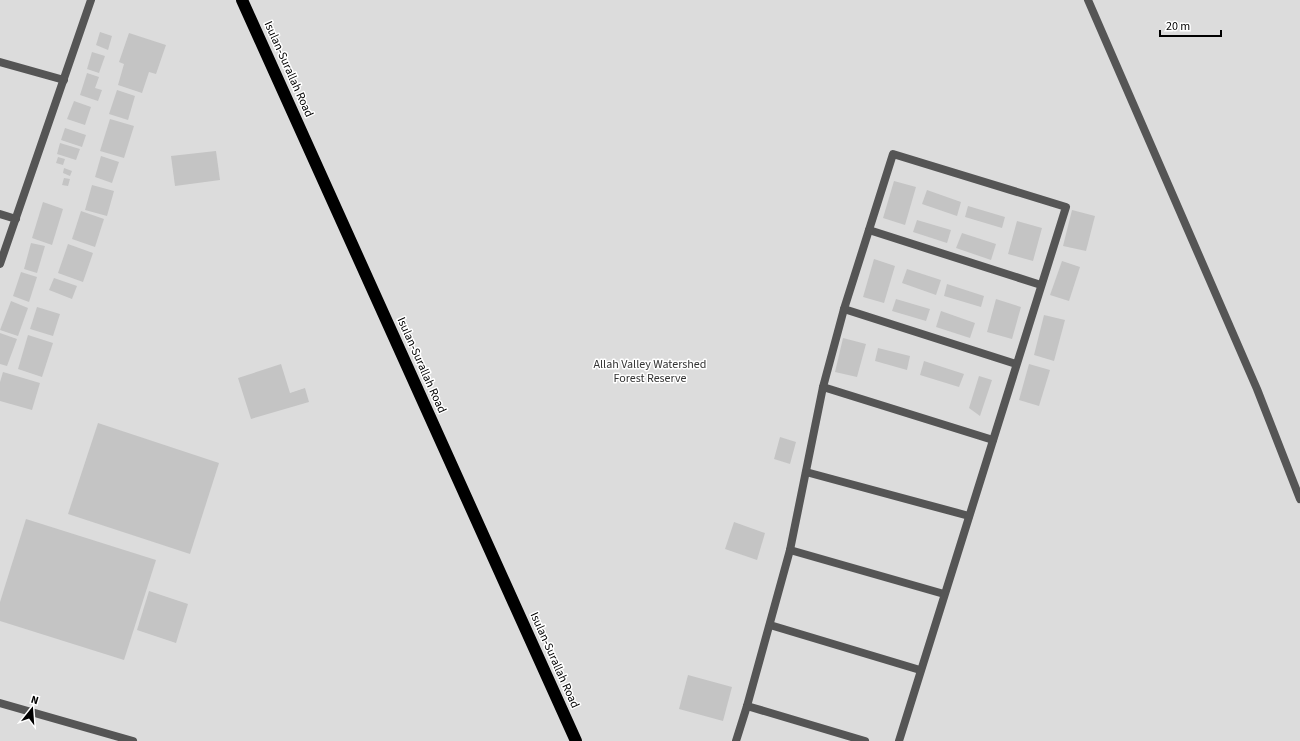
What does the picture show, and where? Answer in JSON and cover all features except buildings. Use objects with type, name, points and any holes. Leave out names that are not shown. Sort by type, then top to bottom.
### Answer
[{"type":"highway","name":"Isulan-Surallah Road","points":[[242,0],[576,741]]},
{"type":"street","points":[[0,264],[91,0]]},
{"type":"street","points":[[1088,0],[1257,389],[1300,499]]},
{"type":"street","points":[[0,62],[64,80]]},
{"type":"street","points":[[736,741],[748,706],[790,550],[823,387],[844,309],[893,154],[1066,207],[968,516],[899,741]]},
{"type":"street","points":[[0,214],[16,219]]},
{"type":"street","points":[[869,230],[1041,285]]},
{"type":"street","points":[[844,309],[1016,364]]},
{"type":"street","points":[[823,387],[993,440]]},
{"type":"street","points":[[806,472],[968,516]]},
{"type":"street","points":[[790,550],[944,594]]},
{"type":"street","points":[[770,626],[920,670]]},
{"type":"street","points":[[0,703],[133,741]]},
{"type":"street","points":[[748,706],[864,741]]},
{"type":"green space","name":"Allah Valley Watershed Forest Reserve","points":[[0,0],[1300,0],[1300,741],[0,741]]}]
